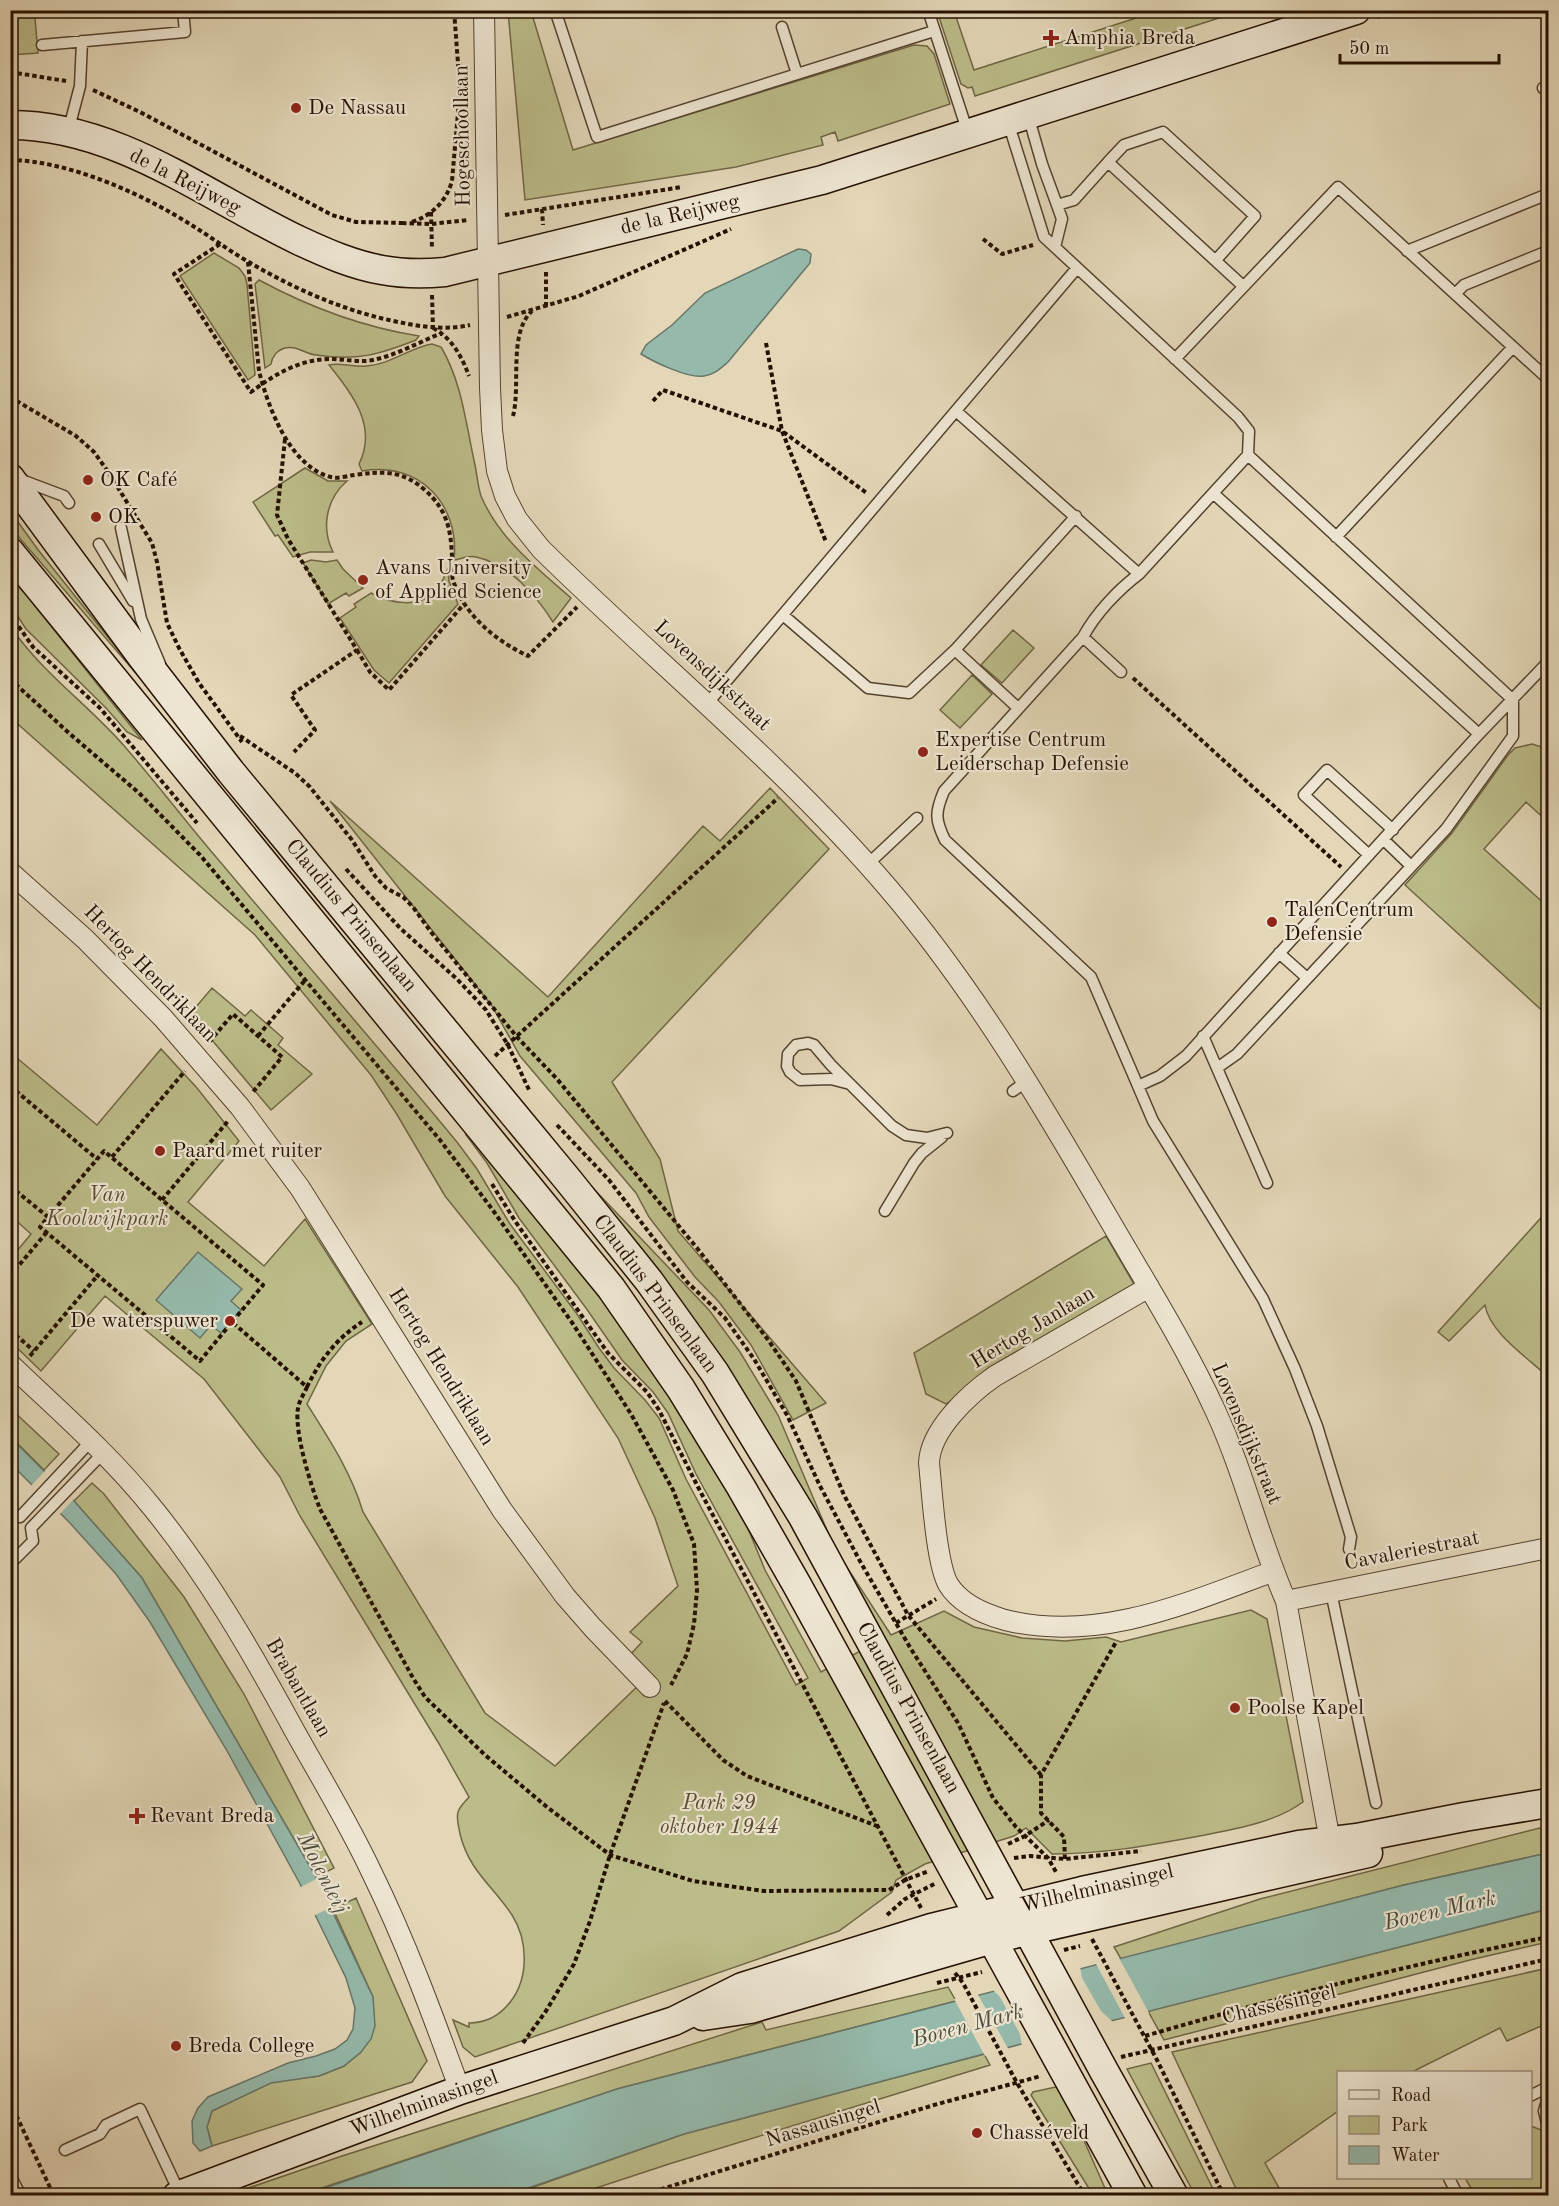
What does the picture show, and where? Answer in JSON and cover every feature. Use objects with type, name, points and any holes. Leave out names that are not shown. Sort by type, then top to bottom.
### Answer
[{"type":"main road","name":"de la Reijweg","points":[[10,125],[68,132],[129,152],[276,230],[353,263],[382,270],[422,274],[446,272],[822,180],[1356,10]]},
{"type":"main road","name":"Claudius Prinsenlaan","points":[[10,476],[79,574],[231,772],[576,1189],[649,1281],[715,1373],[803,1517],[1174,2196]]},
{"type":"main road","name":"Claudius Prinsenlaan","points":[[10,552],[611,1288],[681,1389],[741,1487],[1133,2196]]},
{"type":"main road","name":"Wilhelminasingel","points":[[1022,1919],[1075,1893],[1299,1845],[1540,1805]]},
{"type":"main road","name":"Wilhelminasingel","points":[[179,2195],[460,2090],[674,2021],[750,2009],[985,1928],[1467,1830],[1540,1805]]},
{"type":"street","name":"Hogeschoollaan","points":[[484,10],[488,261]]},
{"type":"street","name":"Lovensdijkstraat","points":[[488,261],[490,399],[497,471],[510,508],[524,530],[546,554],[792,785],[867,865],[953,970],[1020,1086],[1149,1287],[1217,1415],[1237,1463],[1286,1601],[1330,1841]]},
{"type":"street","name":"Hertog Hendriklaan","points":[[10,872],[85,939],[163,1018],[240,1107],[300,1188],[527,1546],[582,1616],[650,1687]]},
{"type":"street","name":"Hertog Janlaan","points":[[1149,1287],[995,1376],[973,1393],[937,1436],[930,1448],[929,1463],[944,1575],[952,1589],[967,1604],[985,1613],[1025,1624],[1075,1626],[1128,1620],[1167,1611],[1274,1571]]},
{"type":"street","name":"Brabantlaan","points":[[14,1367],[97,1447],[151,1506],[192,1561],[235,1627],[278,1700],[371,1870],[412,1962],[460,2090]]},
{"type":"street","name":"Cavaleriestraat","points":[[1286,1601],[1548,1548]]},
{"type":"lane","points":[[42,45],[185,32],[183,10]]},
{"type":"lane","points":[[555,10],[597,137],[934,31]]},
{"type":"lane","points":[[928,10],[969,134]]},
{"type":"lane","points":[[782,27],[797,74]]},
{"type":"lane","points":[[68,132],[80,86],[82,41]]},
{"type":"lane","points":[[1018,118],[1042,164],[1062,219],[1049,241]]},
{"type":"lane","points":[[1018,118],[1049,241],[1238,417],[1249,431],[1248,454],[1139,574],[1089,624],[1083,637],[944,791],[938,805],[937,822],[945,840],[1091,977],[1153,1121],[1268,1309],[1317,1426],[1351,1537],[1349,1549]]},
{"type":"lane","points":[[1057,205],[1074,200],[1124,145],[1163,132],[1255,216],[1216,260]]},
{"type":"lane","points":[[1108,162],[1243,286]]},
{"type":"lane","points":[[1175,359],[1338,187],[1548,380]]},
{"type":"lane","points":[[1407,251],[1548,194]]},
{"type":"lane","points":[[1455,294],[1464,285],[1548,251]]},
{"type":"lane","points":[[707,705],[1077,268]]},
{"type":"lane","points":[[1336,537],[1513,347]]},
{"type":"lane","points":[[956,411],[1139,574]]},
{"type":"lane","points":[[1217,1068],[1237,1054],[1446,830],[1513,736],[1513,700],[1248,454]]},
{"type":"lane","points":[[10,476],[64,496],[69,503]]},
{"type":"lane","points":[[1213,492],[1479,734]]},
{"type":"lane","points":[[783,615],[868,688],[909,693],[955,650],[1076,516]]},
{"type":"lane","points":[[121,528],[144,629],[154,648],[172,696]]},
{"type":"lane","points":[[99,544],[138,609]]},
{"type":"lane","points":[[1083,637],[1121,672]]},
{"type":"lane","points":[[955,650],[1018,708]]},
{"type":"lane","points":[[1138,1086],[1160,1076],[1186,1056],[1479,734],[1548,662]]},
{"type":"lane","points":[[1369,855],[1304,795],[1327,770],[1393,830]]},
{"type":"lane","points":[[867,865],[917,818]]},
{"type":"lane","points":[[1384,840],[1412,866]]},
{"type":"lane","points":[[1279,952],[1307,978]]},
{"type":"lane","points":[[1203,1036],[1268,1183]]},
{"type":"lane","points":[[850,1084],[831,1079],[800,1080],[790,1072],[787,1066],[788,1054],[796,1045],[808,1043],[814,1045],[892,1126],[906,1135],[927,1138],[947,1133],[922,1153],[914,1163],[885,1212]]},
{"type":"lane","points":[[10,1564],[33,1541],[31,1528],[15,1517],[61,1473],[97,1447]]},
{"type":"lane","points":[[31,1528],[72,1484],[97,1447]]},
{"type":"lane","points":[[1331,1592],[1376,1803]]},
{"type":"lane","points":[[1546,2093],[1544,2111],[1548,2127]]},
{"type":"lane","points":[[65,2150],[100,2134],[106,2125],[140,2109],[179,2195]]},
{"type":"lane","points":[[10,2175],[21,2196]]},
{"type":"lane","points":[[1450,2179],[1458,2196]]},
{"type":"path","name":"Hogeschoollaan","points":[[425,216],[445,198],[453,174],[460,90],[454,10]]},
{"type":"path","name":"de la Reijweg","points":[[10,72],[52,78],[80,86],[140,112],[332,215],[356,222],[379,224],[406,223],[425,216]]},
{"type":"path","name":"de la Reijweg","points":[[10,160],[42,163],[89,176],[154,204],[193,225],[248,262],[292,285],[374,317],[433,328]]},
{"type":"path","name":"de la Reijweg","points":[[542,209],[691,185]]},
{"type":"path","points":[[983,239],[1002,254],[1049,241]]},
{"type":"path","points":[[220,244],[174,274],[251,392],[286,369],[304,363],[331,359],[370,361],[387,357],[442,333]]},
{"type":"path","points":[[248,262],[262,383],[270,408],[285,438],[301,457],[332,478],[391,472],[407,478],[424,489],[436,501],[446,517],[451,534],[453,579],[464,604],[490,632],[528,657],[590,595]]},
{"type":"path","points":[[510,426],[516,403],[519,334],[523,321],[533,310]]},
{"type":"path","points":[[766,343],[782,431],[832,556]]},
{"type":"path","points":[[654,401],[663,390],[782,431],[879,501]]},
{"type":"path","points":[[285,438],[277,515],[288,539],[370,672],[389,690],[464,604]]},
{"type":"path","points":[[10,614],[33,647],[108,717],[197,824]]},
{"type":"path","points":[[294,752],[315,730],[291,695],[357,650]]},
{"type":"path","points":[[1121,672],[1135,678],[1350,875]]},
{"type":"path","points":[[10,679],[170,823],[200,855],[440,1140],[573,1324],[631,1414],[673,1490],[694,1544],[697,1590],[694,1624],[687,1654],[674,1675],[664,1701],[574,1964],[546,2011],[522,2045]]},
{"type":"path","points":[[236,734],[295,773],[310,787],[352,840],[375,876],[386,888],[403,897],[413,907],[517,1037],[557,1080],[697,1248],[784,1362],[803,1397],[844,1495],[909,1615],[1041,1775]]},
{"type":"path","points":[[495,1056],[792,785]]},
{"type":"path","points":[[258,1036],[306,979]]},
{"type":"path","points":[[10,1086],[97,1159]]},
{"type":"path","points":[[104,1151],[263,1285],[200,1361],[40,1227],[97,1159],[104,1151]]},
{"type":"path","points":[[488,1176],[515,1221],[608,1353],[647,1392],[659,1410],[913,1895]]},
{"type":"path","points":[[10,1186],[48,1217]]},
{"type":"path","points":[[10,1276],[47,1232]]},
{"type":"path","points":[[14,1367],[34,1351],[98,1275]]},
{"type":"path","points":[[378,1312],[336,1342],[320,1363],[299,1404],[297,1423],[320,1509],[425,1696],[484,1755],[610,1855],[693,1881],[764,1891],[889,1890],[905,1880],[930,1870]]},
{"type":"path","points":[[232,1322],[307,1387]]},
{"type":"path","points":[[10,1330],[34,1351]]},
{"type":"path","points":[[896,1623],[952,1589]]},
{"type":"path","points":[[1065,1859],[1064,1836],[1041,1813],[1041,1775],[1128,1620]]},
{"type":"path","points":[[650,1687],[723,1760],[747,1776],[877,1826]]},
{"type":"path","points":[[1003,1845],[1025,1836],[1048,1820]]},
{"type":"path","points":[[1145,2036],[1249,2006],[1439,1959],[1548,1936]]},
{"type":"path","points":[[1099,1951],[1152,2049],[1224,2196]]},
{"type":"path","name":"Chassésingel","points":[[1100,2062],[1548,1959]]},
{"type":"path","points":[[963,1983],[1017,2083],[1085,2196]]},
{"type":"path","points":[[1017,2083],[1064,2071]]},
{"type":"path","name":"Nassausingel","points":[[639,2196],[934,2105],[1017,2083]]},
{"type":"path","points":[[10,2102],[54,2196]]},
{"type":"path","points":[[1324,2196],[1331,2192]]},
{"type":"green space","points":[[11,11],[30,11],[31,18],[35,18],[38,53],[11,55]]},
{"type":"green space","points":[[508,11],[531,11],[573,150],[914,45],[927,46],[934,54],[950,104],[838,141],[835,132],[821,137],[823,145],[736,167],[525,200]]},
{"type":"green space","points":[[937,11],[954,11],[974,70],[1158,11],[1241,11],[975,96],[972,87],[968,88],[961,84]]},
{"type":"green space","points":[[214,253],[239,268],[245,276],[255,375],[248,380],[180,276]]},
{"type":"green space","points":[[259,280],[336,315],[419,336],[416,340],[390,350],[356,357],[331,357],[285,348],[277,352],[271,364],[265,368],[255,284]]},
{"type":"green space","points":[[432,344],[441,347],[454,375],[481,496],[489,512],[520,552],[571,598],[553,622],[530,591],[500,566],[473,557],[454,560],[454,540],[450,521],[443,505],[432,491],[418,480],[401,473],[383,470],[362,471],[359,464],[366,437],[360,411],[346,387],[329,365],[376,365]]},
{"type":"green space","points":[[305,468],[328,481],[347,481],[334,496],[328,514],[327,533],[333,552],[310,552],[293,557],[278,535],[275,536],[253,502]]},
{"type":"green space","points":[[10,511],[39,551],[152,692],[11,528]]},
{"type":"green space","points":[[311,560],[326,562],[337,560],[363,588],[349,596],[346,593],[328,604],[303,563]]},
{"type":"green space","points":[[448,568],[449,581],[458,604],[389,683],[374,670],[340,618],[356,607],[354,604],[371,593],[396,602],[422,600],[439,587]]},
{"type":"green space","points":[[10,577],[142,740],[127,732],[106,708],[26,629],[11,606]]},
{"type":"green space","name":"Park 29 oktober 1944","points":[[10,626],[51,674],[126,748],[457,1142],[477,1169],[510,1224],[577,1314],[599,1348],[659,1418],[686,1479],[796,1685],[808,1678],[696,1474],[668,1413],[653,1392],[622,1360],[519,1218],[487,1163],[466,1135],[463,1123],[572,1256],[727,1477],[765,1570],[821,1672],[883,1639],[719,1358],[682,1303],[572,1166],[709,1310],[740,1352],[778,1415],[835,1549],[891,1635],[944,1611],[974,1627],[1022,1638],[1065,1641],[1106,1637],[1121,1642],[1251,1610],[1267,1619],[1303,1802],[1278,1816],[1251,1825],[1106,1851],[1052,1854],[1026,1828],[1014,1836],[925,1864],[896,1880],[892,1892],[839,1931],[475,2057],[463,2047],[453,2020],[469,2027],[469,2023],[493,2018],[507,2006],[517,1991],[521,1981],[524,1958],[521,1936],[512,1915],[482,1878],[464,1847],[457,1815],[469,1797],[300,1516],[280,1477],[204,1379],[105,1296],[41,1371],[11,1342],[11,1258],[31,1234],[11,1216],[11,1053],[97,1125],[161,1049],[197,1088],[239,1141],[188,1202],[264,1266],[305,1219],[372,1324],[346,1341],[326,1366],[307,1404],[346,1469],[363,1512],[485,1713],[555,1766],[647,1677],[628,1657],[642,1642],[630,1632],[678,1586],[655,1518],[618,1438],[518,1287],[445,1196],[371,1075],[255,935],[11,718]]},
{"type":"green space","points":[[1013,630],[1034,648],[1002,683],[981,665]]},
{"type":"green space","points":[[972,675],[992,694],[960,728],[940,710]]},
{"type":"green space","points":[[1532,744],[1548,749],[1548,822],[1526,802],[1484,849],[1548,907],[1548,1016],[1405,885],[1452,833],[1508,755],[1515,748]]},
{"type":"green space","points":[[770,788],[829,849],[612,1082],[660,1159],[678,1231],[826,1403],[793,1420],[751,1345],[719,1302],[695,1277],[649,1217],[636,1193],[520,1056],[492,1006],[330,801],[548,997],[703,826],[720,841]]},
{"type":"green space","points":[[212,988],[245,1016],[251,1010],[283,1038],[278,1045],[312,1074],[271,1110],[190,1014]]},
{"type":"green space","points":[[1548,1210],[1548,1377],[1501,1335],[1488,1315],[1485,1305],[1449,1341],[1438,1332]]},
{"type":"green space","points":[[1106,1236],[1134,1284],[988,1368],[959,1396],[946,1404],[926,1394],[914,1353]]},
{"type":"green space","points":[[10,1408],[59,1454],[44,1470],[11,1437]]},
{"type":"green space","points":[[92,1483],[104,1494],[184,1597],[244,1694],[334,1868],[316,1877],[142,1578],[74,1501]]},
{"type":"green space","points":[[1548,1826],[1548,1853],[1404,1885],[1121,1959],[1114,1947],[1260,1899]]},
{"type":"green space","points":[[356,1898],[427,2061],[412,2082],[212,2146],[207,2127],[212,2111],[271,2082],[319,2076],[344,2066],[361,2052],[373,1997],[333,1909]]},
{"type":"green space","points":[[1548,1909],[1548,1942],[1470,1960],[1164,2040],[1148,2011]]},
{"type":"green space","points":[[1548,1968],[1548,2023],[1507,2041],[1500,2028],[1414,2071],[1337,2071],[1337,2112],[1265,2163],[1283,2195],[1239,2195],[1172,2052]]},
{"type":"green space","points":[[948,1987],[956,2001],[617,2089],[301,2195],[225,2196],[342,2156],[762,2022],[766,2030]]},
{"type":"green space","points":[[984,2054],[990,2065],[575,2195],[508,2196],[684,2134]]},
{"type":"green space","points":[[1151,2063],[1216,2195],[1195,2195],[1127,2069]]},
{"type":"green space","points":[[1060,2086],[1108,2195],[1093,2195],[1031,2095],[1033,2092]]},
{"type":"green space","points":[[1532,2126],[1546,2132],[1548,2138],[1548,2195],[1475,2195],[1466,2179],[1532,2179]]},
{"type":"water","points":[[798,249],[806,250],[811,254],[810,263],[728,362],[717,371],[704,376],[690,375],[641,354],[646,345],[672,325],[705,293]]},
{"type":"water","points":[[198,1252],[242,1289],[231,1301],[241,1310],[221,1333],[211,1325],[200,1338],[156,1300]]},
{"type":"water","points":[[10,1437],[74,1501],[142,1578],[316,1877],[373,1997],[375,2026],[371,2039],[361,2052],[344,2066],[319,2076],[271,2083],[212,2111],[207,2127],[212,2146],[200,2151],[193,2143],[192,2121],[198,2108],[208,2097],[288,2063],[335,2049],[347,2040],[353,2029],[355,2008],[346,1978],[299,1882],[226,1749],[150,1622],[116,1574],[69,1522],[11,1464]]},
{"type":"water","name":"Boven Mark","points":[[1548,1853],[1548,1909],[1025,2043],[684,2134],[508,2195],[301,2196],[617,2089],[1404,1885]]},
{"type":"pier","points":[[47,1469],[75,1498],[59,1515],[30,1487]]},
{"type":"pier","points":[[320,1877],[334,1906],[313,1916],[299,1888]]},
{"type":"pier","points":[[1118,1956],[1149,2014],[1126,2020],[1095,1962]]},
{"type":"pier","points":[[1080,1966],[1082,1978],[1101,2011],[1114,2023],[1022,2047],[1020,2034],[1000,1997],[992,1989]]},
{"type":"pier","points":[[977,1993],[1009,2050],[985,2056],[954,1999]]},
{"type":"place","name":"Amphia Breda","points":[[1051,38]]},
{"type":"place","name":"De Nassau","points":[[296,108]]},
{"type":"place","name":"OK Café","points":[[88,480]]},
{"type":"place","name":"OK","points":[[96,517]]},
{"type":"place","name":"Avans University of Applied Science","points":[[363,580]]},
{"type":"place","name":"Expertise Centrum Leiderschap Defensie","points":[[923,752]]},
{"type":"place","name":"TalenCentrum Defensie","points":[[1272,922]]},
{"type":"place","name":"Paard met ruiter","points":[[160,1151]]},
{"type":"place","name":"De waterspuwer","points":[[230,1321]]},
{"type":"place","name":"Poolse Kapel","points":[[1235,1708]]},
{"type":"place","name":"Revant Breda","points":[[137,1816]]},
{"type":"place","name":"Breda College","points":[[176,2046]]},
{"type":"place","name":"Chasséveld","points":[[977,2133]]},
{"type":"park label","name":"Van Koolwijkpark","points":[[107,1207]]},
{"type":"water label","name":"Molenleij","points":[[322,1873]]}]
